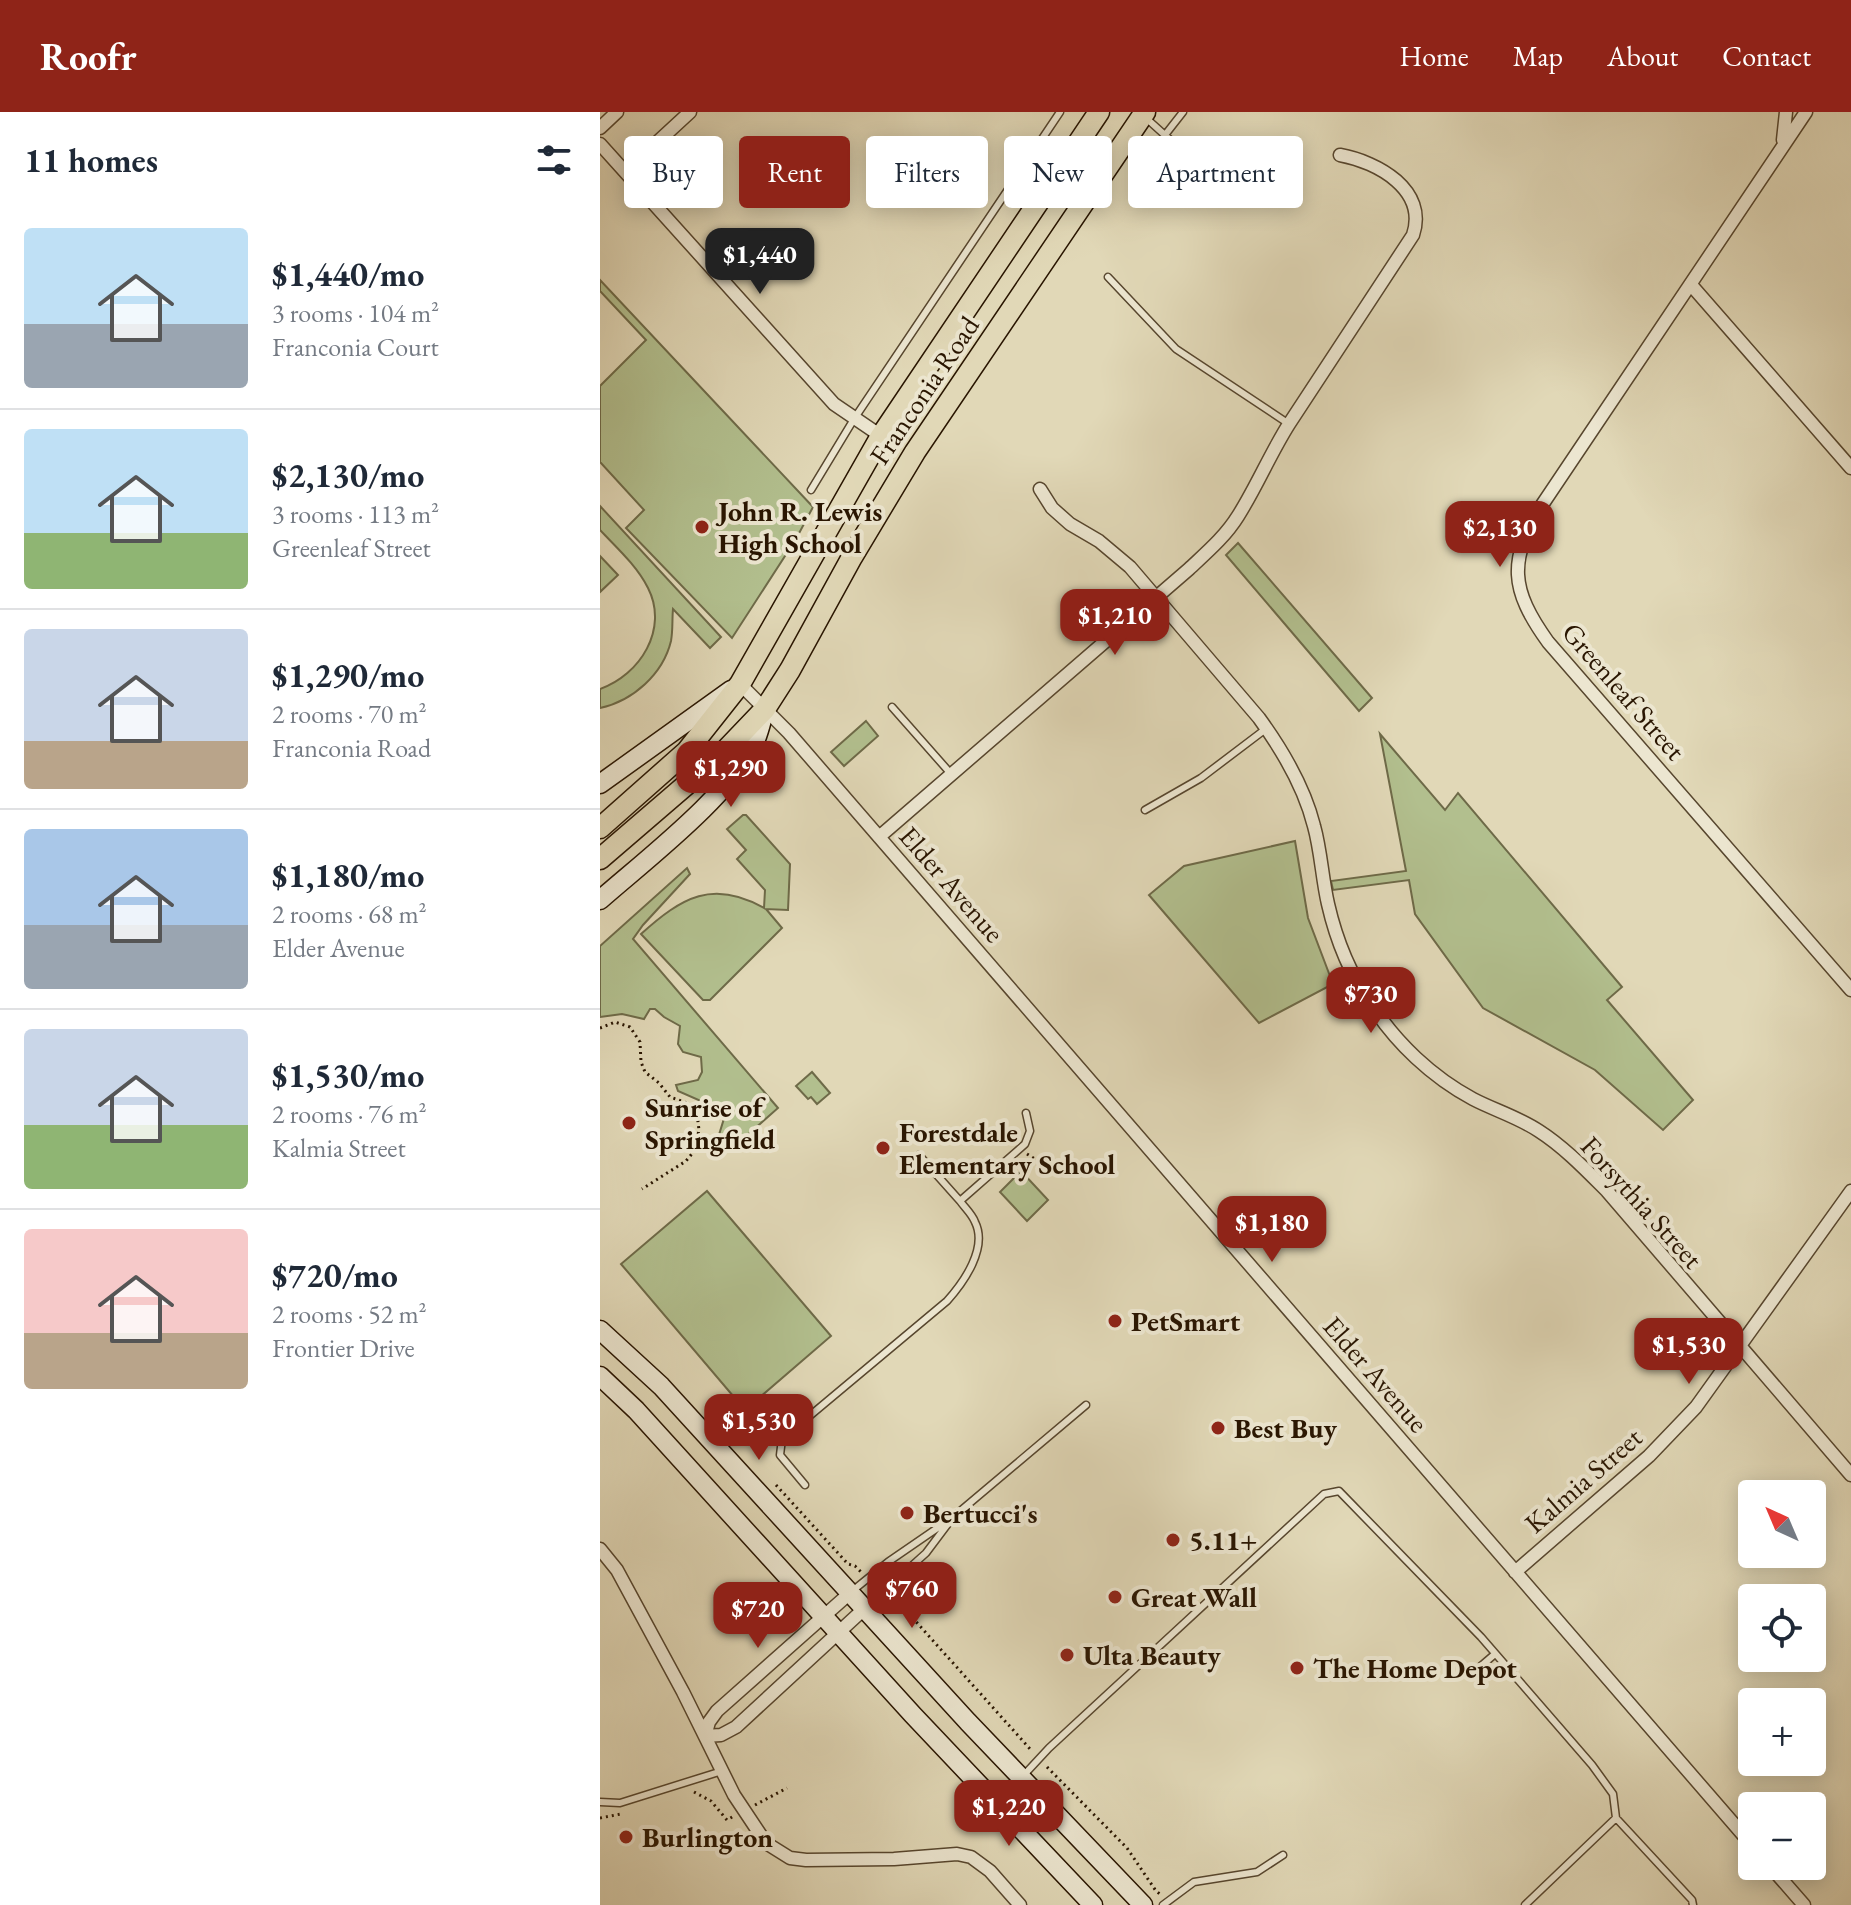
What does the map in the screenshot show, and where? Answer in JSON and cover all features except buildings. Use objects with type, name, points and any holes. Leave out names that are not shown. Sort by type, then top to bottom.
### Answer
[{"type":"main road","name":"Franconia Road","points":[[600,828],[687,751],[740,684],[881,436],[1099,112]]},
{"type":"main road","name":"Franconia Road","points":[[600,859],[722,754],[765,709],[915,452],[1144,114]]},
{"type":"main road","name":"Franconia Road","points":[[600,784],[740,684]]},
{"type":"main road","name":"Franconia Road","points":[[600,900],[723,787],[756,741],[765,709]]},
{"type":"main road","points":[[600,1330],[661,1386],[864,1609],[1143,1905]]},
{"type":"main road","points":[[600,1376],[655,1431],[822,1616],[1093,1905]]},
{"type":"main road","points":[[1047,1857],[1078,1905]]},
{"type":"street","points":[[600,128],[617,112]]},
{"type":"street","points":[[664,136],[690,112]]},
{"type":"street","points":[[1783,144],[1786,112]]},
{"type":"street","name":"Greenleaf Street","points":[[1806,112],[1528,528],[1519,554],[1517,575],[1528,612],[1548,642],[1851,990]]},
{"type":"street","points":[[600,144],[624,171]]},
{"type":"street","points":[[879,837],[1156,598],[1220,540],[1234,523],[1289,424],[1413,235],[1418,220],[1410,195],[1399,184],[1372,163],[1340,155]]},
{"type":"street","points":[[657,208],[834,404],[881,436]]},
{"type":"street","points":[[1692,286],[1851,468]]},
{"type":"street","name":"Forsythia Street","points":[[1040,489],[1052,508],[1117,555],[1267,728],[1290,764],[1314,824],[1328,903],[1339,943],[1357,982],[1383,1021],[1410,1052],[1445,1081],[1536,1129],[1579,1162],[1851,1475]]},
{"type":"street","name":"Elder Avenue","points":[[740,684],[789,733],[1738,1829]]},
{"type":"street","name":"Kalmia Street","points":[[1515,1572],[1670,1436],[1696,1407],[1851,1191]]},
{"type":"street","points":[[600,1549],[617,1570],[722,1771],[766,1843],[790,1858],[894,1859],[957,1854],[971,1857],[990,1871],[1020,1905]]},
{"type":"street","points":[[705,1736],[709,1722],[717,1711],[850,1593]]},
{"type":"street","points":[[705,1736],[721,1735],[736,1727],[864,1609]]},
{"type":"street","points":[[1782,1880],[1804,1905]]},
{"type":"lane","points":[[811,490],[854,419],[1060,112]]},
{"type":"lane","points":[[1144,114],[1165,135],[1183,112]]},
{"type":"lane","points":[[1108,277],[1176,349],[1289,424]]},
{"type":"lane","points":[[892,707],[952,775]]},
{"type":"lane","points":[[1145,810],[1201,778],[1267,728]]},
{"type":"lane","points":[[960,1201],[1021,1149],[1030,1131],[1026,1113]]},
{"type":"lane","points":[[805,1485],[780,1455],[782,1439],[947,1301],[958,1289],[975,1256],[977,1224],[919,1155]]},
{"type":"lane","points":[[850,1593],[952,1518],[1086,1405]]},
{"type":"lane","points":[[1021,1778],[1049,1748],[1324,1494],[1339,1491],[1495,1654],[1592,1765],[1613,1794],[1616,1818],[1692,1900],[1693,1905]]},
{"type":"lane","points":[[864,1609],[926,1553],[952,1518]]},
{"type":"lane","points":[[1481,1666],[1495,1654]]},
{"type":"lane","points":[[600,1802],[620,1803],[722,1771]]},
{"type":"lane","points":[[1525,1905],[1616,1818]]},
{"type":"lane","points":[[1163,1905],[1194,1882],[1257,1872],[1283,1855]]},
{"type":"path","points":[[600,1028],[615,1022],[630,1027],[640,1042],[645,1072],[670,1097],[690,1104],[697,1114],[699,1130],[695,1150],[682,1164],[642,1189]]},
{"type":"path","points":[[1021,1149],[1035,1159],[1061,1163]]},
{"type":"path","points":[[776,1485],[848,1564],[855,1566],[867,1578]]},
{"type":"path","points":[[881,1594],[893,1605],[901,1605],[904,1613],[1040,1760],[1127,1848],[1156,1891],[1169,1899]]},
{"type":"path","points":[[695,1792],[711,1801],[727,1820],[787,1788]]},
{"type":"path","points":[[600,1818],[620,1815]]},
{"type":"green space","name":"John R. Lewis High School","points":[[600,280],[813,507],[732,638],[626,528],[644,510],[600,462],[600,386],[646,340],[600,291]]},
{"type":"green space","points":[[600,506],[721,637],[710,648],[673,609],[671,641],[654,675],[624,699],[600,708],[600,689],[627,673],[638,662],[653,634],[655,619],[648,588],[600,530]]},
{"type":"green space","points":[[1238,543],[1372,698],[1359,711],[1226,555]]},
{"type":"green space","points":[[600,556],[618,575],[600,592]]},
{"type":"green space","points":[[866,721],[878,736],[844,766],[831,752]]},
{"type":"green space","points":[[1380,734],[1445,810],[1458,793],[1622,987],[1607,1000],[1693,1100],[1663,1130],[1595,1070],[1483,1008],[1415,914],[1409,880],[1333,890],[1331,881],[1406,871]]},
{"type":"green space","points":[[743,815],[790,864],[788,910],[766,909],[782,928],[710,1000],[703,1000],[641,934],[670,910],[699,896],[729,895],[764,908],[765,890],[737,859],[746,850],[727,829]]},
{"type":"green space","points":[[1295,841],[1308,918],[1333,984],[1259,1023],[1149,895],[1184,866]]},
{"type":"green space","points":[[687,868],[690,874],[633,939],[778,1108],[736,1145],[718,1138],[726,1112],[678,1091],[676,1085],[698,1080],[702,1072],[701,1057],[683,1052],[678,1044],[680,1026],[655,1009],[650,1009],[644,1019],[622,1014],[600,1017],[600,946]]},
{"type":"green space","points":[[812,1072],[830,1093],[817,1104],[796,1086]]},
{"type":"green space","points":[[1021,1171],[1048,1200],[1027,1221],[1000,1192]]},
{"type":"green space","points":[[707,1191],[831,1336],[745,1410],[621,1264]]},
{"type":"place","name":"John R. Lewis High School","points":[[702,527]]},
{"type":"place","name":"Sunrise of Springfield","points":[[629,1123]]},
{"type":"place","name":"Forestdale Elementary School","points":[[883,1148]]},
{"type":"place","name":"PetSmart","points":[[1115,1321]]},
{"type":"place","name":"Best Buy","points":[[1218,1428]]},
{"type":"place","name":"Bertucci's","points":[[907,1513]]},
{"type":"place","name":"5.11+","points":[[1173,1540]]},
{"type":"place","name":"Great Wall","points":[[1115,1597]]},
{"type":"place","name":"Ulta Beauty","points":[[1067,1655]]},
{"type":"place","name":"The Home Depot","points":[[1297,1668]]},
{"type":"place","name":"Burlington","points":[[626,1837]]}]
